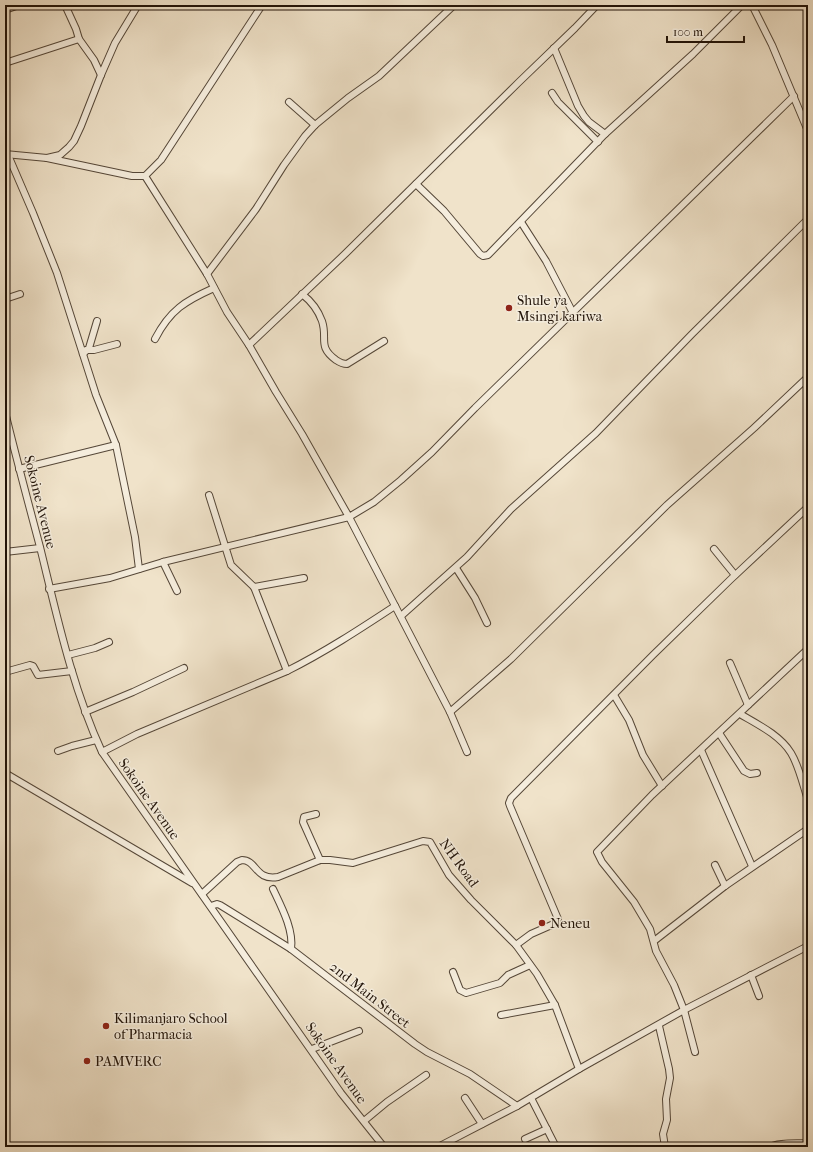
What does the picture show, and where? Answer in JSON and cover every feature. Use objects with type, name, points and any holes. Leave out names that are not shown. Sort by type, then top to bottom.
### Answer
[{"type":"street","points":[[5,10],[19,5]]},
{"type":"street","points":[[65,5],[79,39],[94,60],[101,75]]},
{"type":"street","points":[[47,158],[60,155],[65,152],[74,141],[116,43],[138,5]]},
{"type":"street","points":[[139,569],[135,536],[116,445],[106,422],[57,272],[33,213],[6,155],[47,158],[132,176],[144,176],[161,160],[262,5]]},
{"type":"street","points":[[207,274],[256,209],[299,143],[316,125],[348,98],[379,76],[454,5]]},
{"type":"street","points":[[249,345],[346,253],[597,5]]},
{"type":"street","points":[[416,184],[444,211],[471,244],[483,256],[488,255],[605,134],[693,54],[742,5]]},
{"type":"street","points":[[752,5],[772,45],[808,130]]},
{"type":"street","points":[[5,63],[79,39]]},
{"type":"street","points":[[554,48],[578,106],[589,122],[605,134]]},
{"type":"street","points":[[552,93],[598,142]]},
{"type":"street","points":[[49,589],[110,578],[164,562],[348,517],[374,502],[432,452],[475,408],[794,96]]},
{"type":"street","points":[[289,102],[316,125]]},
{"type":"street","points":[[144,176],[207,274],[228,312],[302,434],[401,616],[450,712],[467,752]]},
{"type":"street","points":[[401,616],[456,568],[511,509],[596,433],[698,328],[808,219]]},
{"type":"street","points":[[521,222],[546,261],[573,313]]},
{"type":"street","points":[[155,339],[172,313],[185,302],[214,288]]},
{"type":"street","points":[[5,299],[20,294]]},
{"type":"street","points":[[302,294],[314,306],[321,319],[325,330],[323,344],[327,352],[339,362],[347,364],[384,341]]},
{"type":"street","points":[[84,352],[89,348],[97,321]]},
{"type":"street","points":[[84,352],[117,344]]},
{"type":"street","points":[[450,712],[511,659],[667,505],[754,428],[808,377]]},
{"type":"street","name":"Sokoine Avenue","points":[[5,412],[49,589],[72,671],[85,712],[102,752],[193,884],[211,906],[312,1049],[341,1093],[384,1147]]},
{"type":"street","points":[[19,469],[116,445]]},
{"type":"street","points":[[209,495],[231,565],[254,587],[288,671]]},
{"type":"street","points":[[516,945],[531,934],[556,922],[558,919],[510,806],[509,803],[511,798],[653,655],[735,575],[808,507]]},
{"type":"street","points":[[5,552],[40,548]]},
{"type":"street","points":[[714,549],[735,575]]},
{"type":"street","points":[[164,562],[177,592]]},
{"type":"street","points":[[456,568],[475,598],[488,623]]},
{"type":"street","points":[[254,587],[304,578]]},
{"type":"street","points":[[102,752],[123,740],[288,671],[320,654],[395,606]]},
{"type":"street","points":[[68,655],[95,648],[109,642]]},
{"type":"street","points":[[695,1052],[684,1010],[674,985],[656,951],[650,929],[627,892],[602,862],[597,852],[662,786],[808,649]]},
{"type":"street","points":[[730,663],[748,704]]},
{"type":"street","points":[[5,672],[30,665],[33,666],[38,675],[72,671]]},
{"type":"street","points":[[85,712],[133,692],[184,668]]},
{"type":"street","points":[[614,695],[630,720],[643,755],[662,786]]},
{"type":"street","points":[[740,714],[767,730],[789,749],[796,761],[808,800]]},
{"type":"street","points":[[719,733],[744,771],[750,774],[757,773]]},
{"type":"street","points":[[58,751],[96,740]]},
{"type":"street","points":[[701,750],[752,866]]},
{"type":"street","points":[[5,773],[193,884]]},
{"type":"street","points":[[316,814],[304,817],[303,822],[320,860]]},
{"type":"street","points":[[654,941],[752,866],[808,829]]},
{"type":"street","name":"NH Road","points":[[202,894],[242,860],[247,861],[267,878],[272,878],[320,860],[353,863],[423,841],[430,842],[449,875],[471,900],[516,945],[544,985],[556,1005],[579,1069]]},
{"type":"street","points":[[715,865],[725,886]]},
{"type":"street","points":[[273,889],[291,932],[292,949]]},
{"type":"street","name":"2nd Main Street","points":[[211,906],[217,904],[220,905],[292,949],[415,1044],[427,1052],[470,1074],[517,1106]]},
{"type":"street","points":[[438,1147],[517,1106],[579,1069],[659,1026],[684,1010],[808,946]]},
{"type":"street","points":[[454,972],[460,990],[466,993],[500,983],[508,975],[530,965]]},
{"type":"street","points":[[750,975],[758,996]]},
{"type":"street","points":[[501,1015],[556,1005]]},
{"type":"street","points":[[659,1026],[670,1078],[666,1099],[667,1120],[663,1134],[665,1147]]},
{"type":"street","points":[[312,1049],[359,1030]]},
{"type":"street","points":[[364,1121],[387,1102],[426,1075]]},
{"type":"street","points":[[465,1098],[482,1124]]},
{"type":"street","points":[[531,1098],[554,1143]]},
{"type":"street","points":[[525,1138],[547,1129]]},
{"type":"street","points":[[770,1147],[778,1144],[808,1143]]},
{"type":"place","name":"Shule ya Msingi kariwa","points":[[509,308]]},
{"type":"place","name":"Neneu","points":[[542,923]]},
{"type":"place","name":"Kilimanjaro School of Pharmacia","points":[[106,1026]]},
{"type":"place","name":"PAMVERC","points":[[87,1061]]}]
